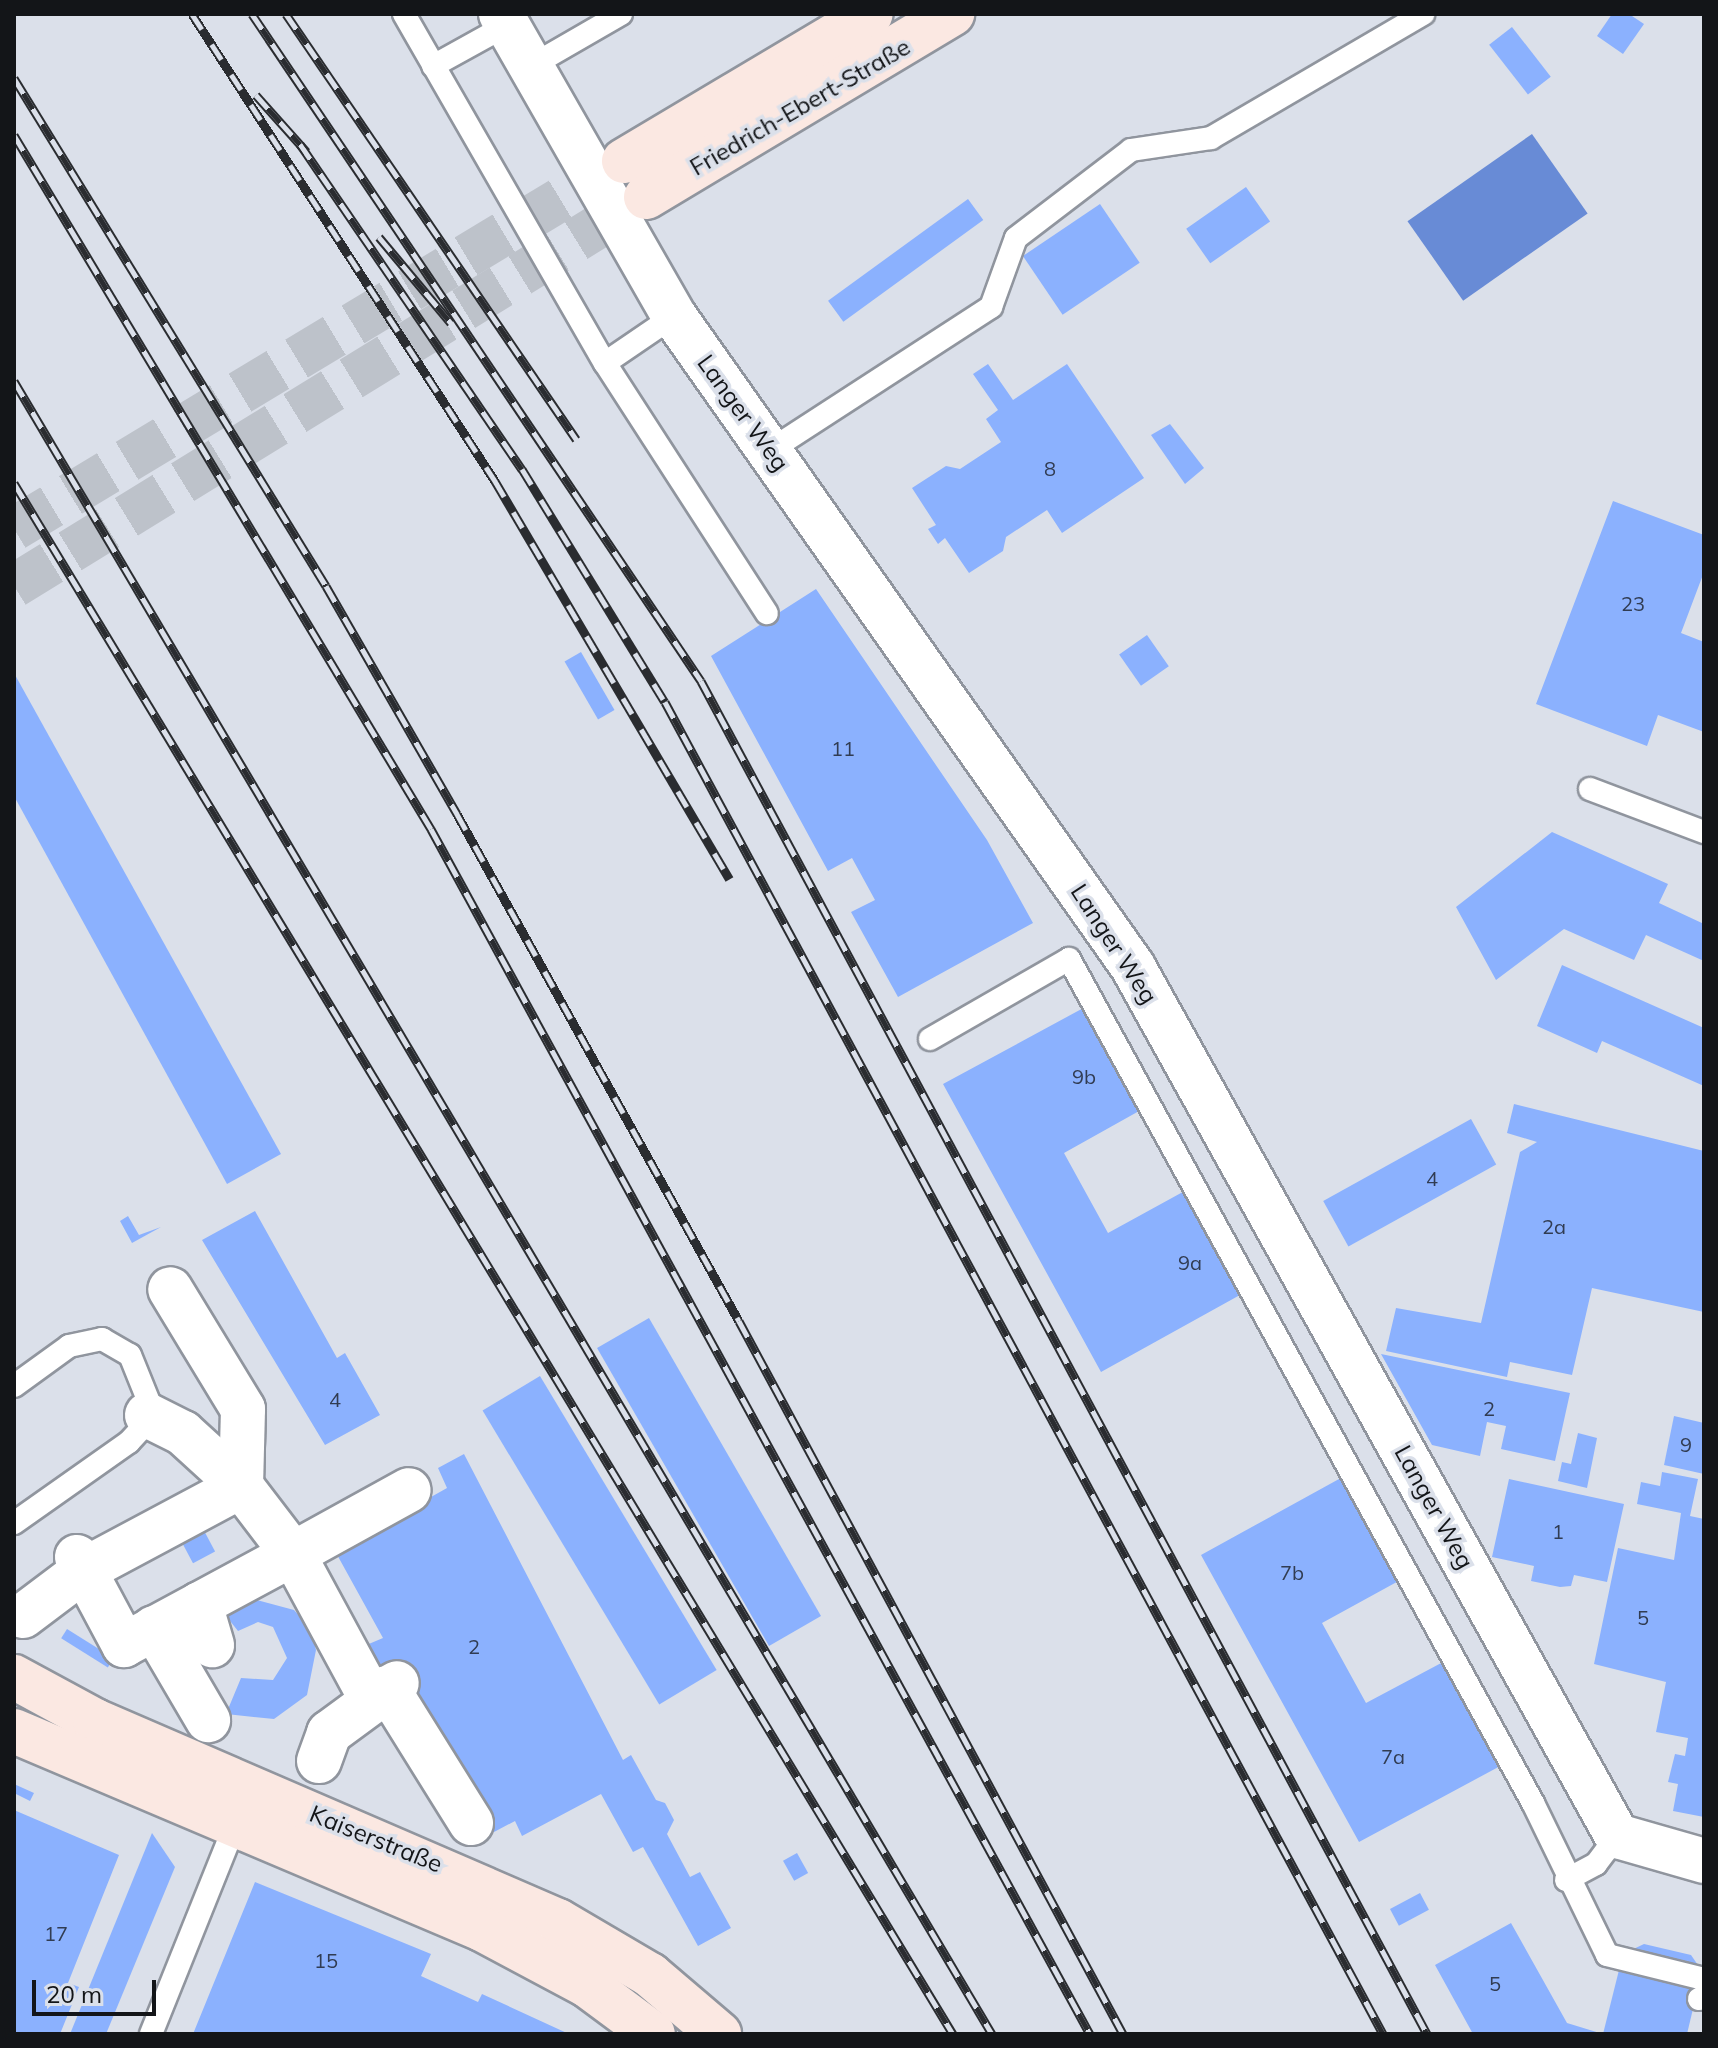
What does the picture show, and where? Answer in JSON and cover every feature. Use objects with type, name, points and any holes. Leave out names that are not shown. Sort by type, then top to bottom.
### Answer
[{"type":"main road","name":"Friedrich-Ebert-Straße","points":[[624,161],[871,14]]},
{"type":"main road","name":"Friedrich-Ebert-Straße","points":[[646,197],[952,14]]},
{"type":"main road","name":"Kaiserstraße","points":[[17,1681],[242,1807],[544,1959],[652,2034]]},
{"type":"main road","name":"Kaiserstraße","points":[[14,1731],[500,1891],[617,1954],[681,1999],[719,2034]]},
{"type":"street","name":"Langer Weg","points":[[504,19],[674,316],[1133,967],[1617,1836]]},
{"type":"street","points":[[170,1289],[243,1409],[241,1486]]},
{"type":"street","points":[[147,1415],[183,1433],[241,1486],[388,1688],[471,1823]]},
{"type":"street","points":[[23,1616],[81,1564],[241,1486]]},
{"type":"street","points":[[81,1564],[124,1645],[154,1628],[203,1630],[293,1554],[409,1490]]},
{"type":"street","points":[[154,1628],[208,1720]]},
{"type":"street","points":[[319,1761],[329,1733],[388,1688]]},
{"type":"street","points":[[1617,1836],[1704,1861]]},
{"type":"lane","points":[[404,14],[605,363],[767,613]]},
{"type":"lane","points":[[531,66],[621,14]]},
{"type":"lane","points":[[769,451],[991,307],[1016,238],[1131,150],[1211,138],[1423,14]]},
{"type":"lane","points":[[433,66],[504,19]]},
{"type":"lane","points":[[605,363],[674,316]]},
{"type":"lane","points":[[1590,789],[1704,832]]},
{"type":"lane","points":[[930,1039],[1069,959],[1533,1803],[1566,1880],[1607,1955],[1702,1991]]},
{"type":"lane","points":[[14,1386],[69,1346],[102,1339],[130,1355],[139,1371],[147,1415],[129,1442],[14,1523]]},
{"type":"lane","points":[[151,2034],[242,1807]]},
{"type":"lane","points":[[1566,1880],[1596,1864],[1617,1836]]},
{"type":"lane","points":[[652,2034],[681,1999]]},
{"type":"water","points":[[1532,134],[1588,213],[1463,301],[1407,221]]},
{"type":"building","points":[[1612,14],[1629,14],[1644,24],[1623,54],[1597,36]]},
{"type":"building","points":[[1512,27],[1551,77],[1528,94],[1489,45]]},
{"type":"building","points":[[1246,187],[1270,221],[1210,263],[1186,229]]},
{"type":"building","points":[[968,199],[983,220],[843,322],[828,301]]},
{"type":"building","points":[[1100,204],[1140,263],[1063,315],[1023,256]]},
{"type":"building","points":[[988,364],[1013,400],[1067,364],[1144,478],[1062,533],[1047,510],[1006,537],[1003,551],[969,573],[945,538],[938,544],[928,529],[936,525],[912,488],[946,466],[960,469],[1001,442],[986,419],[998,410],[973,374]]},
{"type":"building","points":[[1170,424],[1204,468],[1185,484],[1151,435]]},
{"type":"building","points":[[1613,501],[1704,535],[1704,572],[1681,633],[1704,642],[1704,732],[1658,715],[1647,746],[1536,704]]},
{"type":"building","points":[[816,589],[987,840],[1033,923],[898,997],[851,912],[875,900],[852,858],[828,871],[711,656]]},
{"type":"building","points":[[1147,635],[1169,666],[1141,686],[1119,655]]},
{"type":"building","points":[[581,652],[614,710],[598,720],[565,662]]},
{"type":"building","points":[[14,673],[281,1154],[227,1184],[14,796]]},
{"type":"building","points":[[1552,832],[1668,884],[1659,903],[1704,924],[1704,961],[1646,935],[1634,960],[1564,929],[1496,980],[1456,907]]},
{"type":"building","points":[[1562,965],[1704,1028],[1704,1086],[1602,1041],[1597,1053],[1537,1026]]},
{"type":"building","points":[[1100,999],[1157,1101],[1064,1153],[1108,1233],[1201,1182],[1258,1285],[1101,1372],[943,1084]]},
{"type":"building","points":[[1514,1104],[1704,1151],[1704,1312],[1592,1288],[1572,1375],[1510,1362],[1507,1377],[1386,1351],[1396,1308],[1481,1323],[1520,1152],[1537,1142],[1507,1133]]},
{"type":"building","points":[[1471,1119],[1496,1164],[1348,1246],[1323,1201]]},
{"type":"building","points":[[255,1211],[337,1358],[345,1353],[380,1415],[325,1445],[202,1240]]},
{"type":"building","points":[[128,1216],[139,1235],[161,1227],[132,1243],[120,1221]]},
{"type":"building","points":[[649,1318],[821,1616],[769,1646],[597,1348]]},
{"type":"building","points":[[1381,1354],[1570,1393],[1555,1461],[1501,1449],[1506,1426],[1487,1422],[1480,1456],[1432,1445]]},
{"type":"building","points":[[540,1376],[717,1670],[659,1705],[483,1411]]},
{"type":"building","points":[[1674,1416],[1704,1423],[1704,1474],[1664,1465]]},
{"type":"building","points":[[1578,1433],[1597,1438],[1587,1488],[1558,1481],[1562,1462],[1571,1464]]},
{"type":"building","points":[[464,1454],[623,1760],[631,1755],[656,1800],[665,1803],[674,1820],[667,1834],[690,1877],[700,1872],[731,1928],[698,1946],[643,1847],[633,1852],[601,1794],[522,1836],[515,1821],[494,1832],[453,1762],[405,1736],[364,1646],[383,1638],[335,1551],[447,1488],[438,1468]]},
{"type":"building","points":[[1359,1468],[1415,1572],[1322,1623],[1366,1703],[1460,1653],[1517,1757],[1359,1842],[1201,1555]]},
{"type":"building","points":[[1662,1472],[1698,1479],[1690,1516],[1704,1519],[1704,1817],[1673,1811],[1678,1784],[1668,1782],[1675,1754],[1685,1756],[1688,1738],[1656,1732],[1666,1682],[1594,1664],[1618,1548],[1674,1560],[1681,1513],[1637,1504],[1641,1482],[1660,1486]]},
{"type":"building","points":[[1509,1479],[1624,1504],[1607,1582],[1574,1575],[1571,1586],[1531,1581],[1534,1566],[1492,1557]]},
{"type":"building","points":[[201,1525],[215,1551],[193,1563],[179,1537]]},
{"type":"building","points":[[246,1597],[294,1610],[311,1629],[316,1650],[307,1695],[274,1719],[226,1714],[241,1678],[273,1680],[287,1658],[273,1627],[258,1622],[238,1631],[219,1607]]},
{"type":"building","points":[[67,1629],[114,1658],[108,1667],[61,1638]]},
{"type":"building","points":[[14,1784],[34,1793],[30,1801],[14,1793]]},
{"type":"building","points":[[14,1810],[119,1855],[68,1983],[79,1987],[60,2034],[14,2034]]},
{"type":"building","points":[[152,1833],[175,1867],[106,2034],[70,2034]]},
{"type":"building","points":[[797,1853],[808,1873],[794,1881],[783,1861]]},
{"type":"building","points":[[255,1882],[431,1954],[421,1976],[478,2002],[482,1994],[569,2034],[193,2034]]},
{"type":"building","points":[[1420,1893],[1429,1910],[1399,1926],[1390,1909]]},
{"type":"building","points":[[1511,1923],[1567,2023],[1603,2034],[1473,2034],[1435,1965]]},
{"type":"building","points":[[1644,1944],[1691,1955],[1702,1971],[1687,2034],[1603,2034],[1623,1954]]},
{"type":"tunnel","points":[[14,529],[624,161]]},
{"type":"tunnel","points":[[14,586],[646,197]]},
{"type":"railway","points":[[192,14],[495,481],[729,879]]},
{"type":"railway","points":[[252,14],[701,681],[1427,2034]]},
{"type":"railway","points":[[286,14],[576,439]]},
{"type":"railway","points":[[14,78],[326,586],[457,814],[739,1321],[1123,2034]]},
{"type":"railway","points":[[256,95],[307,152]]},
{"type":"railway","points":[[14,135],[431,829],[1090,2034]]},
{"type":"railway","points":[[300,144],[522,469],[665,702],[1383,2034]]},
{"type":"railway","points":[[379,237],[451,323]]},
{"type":"railway","points":[[14,381],[992,2034]]},
{"type":"railway","points":[[14,483],[953,2034]]}]
